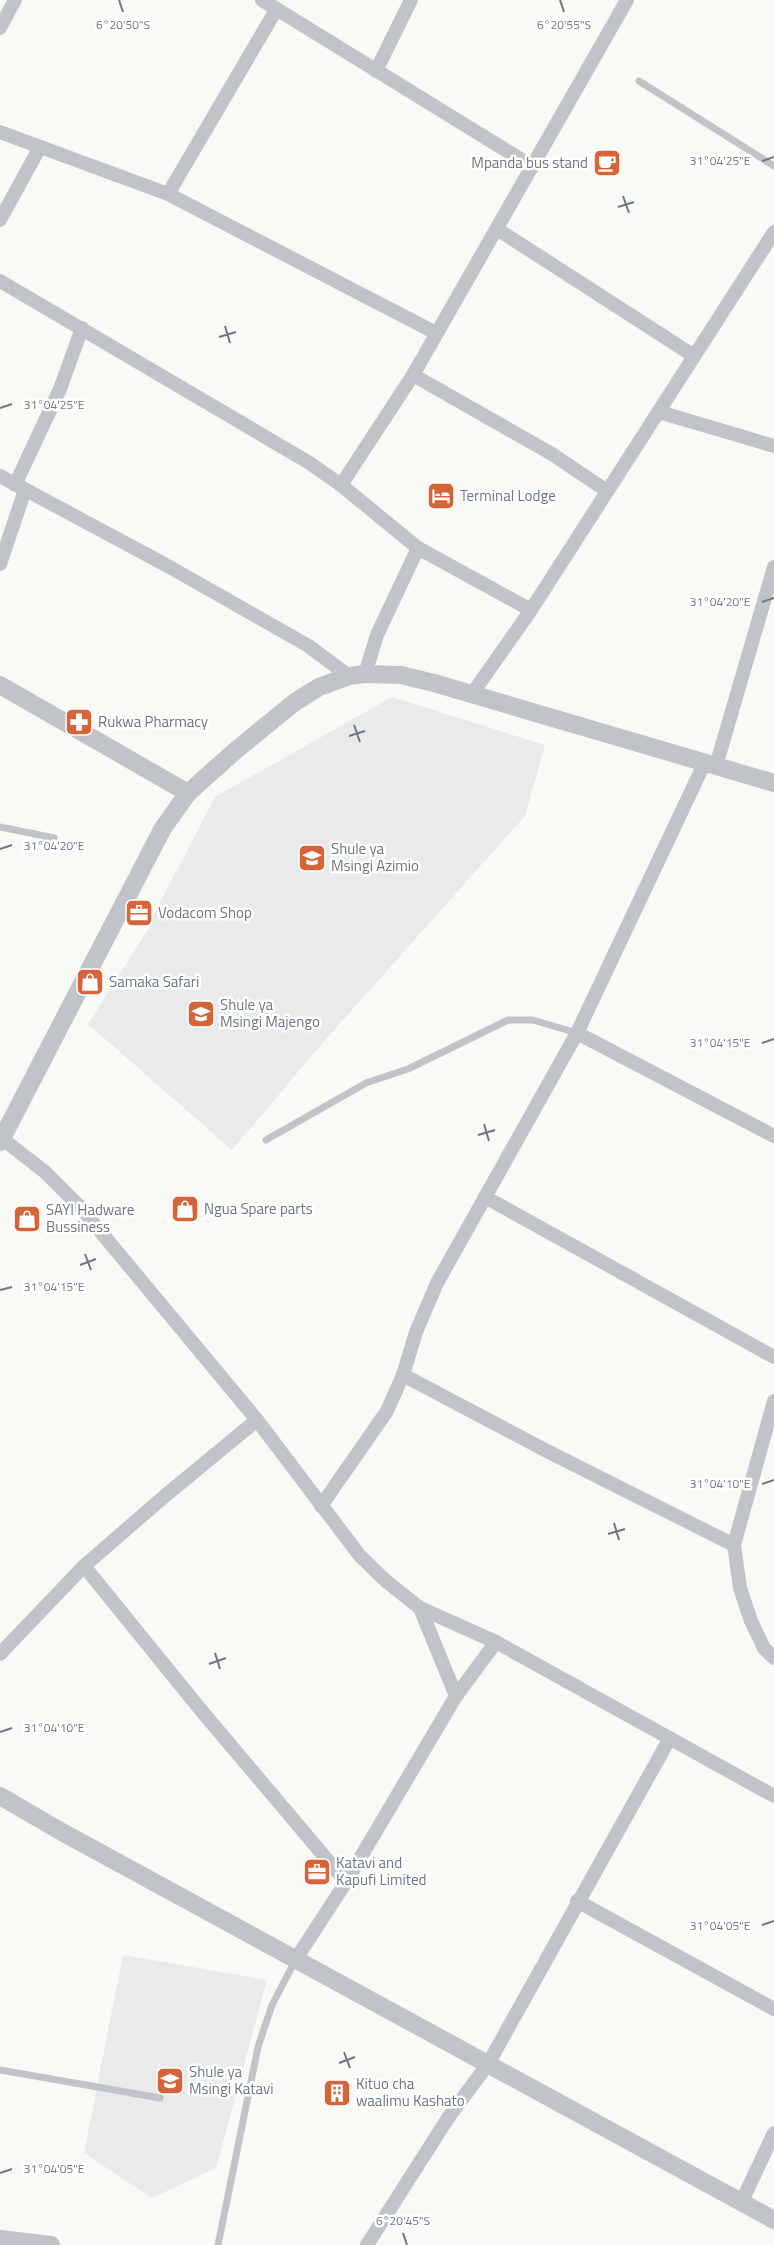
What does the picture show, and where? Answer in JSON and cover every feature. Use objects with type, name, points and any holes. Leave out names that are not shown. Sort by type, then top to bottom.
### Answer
[{"type":"street","points":[[0,28],[15,0]]},
{"type":"street","points":[[262,0],[533,167]]},
{"type":"street","points":[[376,71],[411,0]]},
{"type":"street","points":[[341,485],[414,375],[436,333],[628,0]]},
{"type":"street","points":[[168,194],[276,10]]},
{"type":"street","points":[[0,132],[168,194],[436,333]]},
{"type":"street","points":[[0,220],[40,147]]},
{"type":"street","points":[[497,229],[694,356]]},
{"type":"street","points":[[472,694],[531,610],[773,236]]},
{"type":"street","points":[[0,282],[82,328],[308,462],[341,485],[418,548],[531,610]]},
{"type":"street","points":[[0,564],[20,487],[60,389],[82,328]]},
{"type":"street","points":[[414,375],[552,454],[607,491]]},
{"type":"street","points":[[659,412],[774,446]]},
{"type":"street","points":[[0,476],[166,566],[357,675]]},
{"type":"street","points":[[357,675],[418,548]]},
{"type":"street","points":[[321,1506],[387,1411],[403,1375],[416,1332],[437,1283],[577,1033],[710,764],[774,567]]},
{"type":"street","points":[[774,783],[401,675],[357,675],[319,687],[295,702],[235,751],[188,793],[163,828],[1,1139],[45,1172],[80,1207],[257,1420],[360,1556],[386,1581],[420,1608],[496,1642],[774,1796]]},
{"type":"street","points":[[0,685],[188,793]]},
{"type":"street","points":[[577,1033],[774,1136]]},
{"type":"street","points":[[485,1197],[774,1357]]},
{"type":"street","points":[[403,1375],[545,1450],[734,1545]]},
{"type":"street","points":[[774,1401],[734,1545],[740,1588],[751,1621],[764,1648],[774,1658]]},
{"type":"street","points":[[0,1654],[84,1566],[166,1494],[257,1420]]},
{"type":"street","points":[[84,1566],[194,1702],[346,1882]]},
{"type":"street","points":[[420,1608],[456,1696]]},
{"type":"street","points":[[296,1959],[346,1882],[456,1696],[496,1642]]},
{"type":"street","points":[[367,2245],[448,2118],[488,2064],[577,1901],[670,1738]]},
{"type":"street","points":[[0,1796],[62,1832],[774,2220]]},
{"type":"street","points":[[577,1901],[774,2009]]},
{"type":"street","points":[[741,2203],[774,2133]]},
{"type":"street","points":[[0,2239],[51,2245]]},
{"type":"lane","points":[[639,81],[774,166]]},
{"type":"lane","points":[[0,827],[54,838]]},
{"type":"lane","points":[[266,1140],[366,1083],[408,1070],[508,1020],[533,1020],[577,1033]]},
{"type":"lane","points":[[218,2245],[258,2047],[272,2005],[296,1959]]},
{"type":"lane","points":[[0,2070],[160,2098]]},
{"type":"shaded area","points":[[392,697],[545,745],[525,816],[327,1038],[232,1150],[88,1024],[151,925],[154,914],[215,797]]},
{"type":"shaded area","points":[[123,1955],[267,1980],[216,2168],[152,2198],[84,2153]]},
{"type":"place","name":"Mpanda bus stand","points":[[607,163]]},
{"type":"place","name":"Terminal Lodge","points":[[441,496]]},
{"type":"place","name":"Rukwa Pharmacy","points":[[79,722]]},
{"type":"place","name":"Shule ya Msingi Azimio","points":[[312,858]]},
{"type":"place","name":"Vodacom Shop","points":[[139,913]]},
{"type":"place","name":"Samaka Safari","points":[[90,982]]},
{"type":"place","name":"Shule ya Msingi Majengo","points":[[201,1014]]},
{"type":"place","name":"Ngua Spare parts","points":[[185,1209]]},
{"type":"place","name":"SAYI Hadware Bussiness","points":[[27,1219]]},
{"type":"place","name":"Katavi and Kapufi Limited","points":[[317,1872]]},
{"type":"place","name":"Shule ya Msingi Katavi","points":[[170,2081]]},
{"type":"place","name":"Kituo cha waalimu Kashato","points":[[337,2093]]}]
